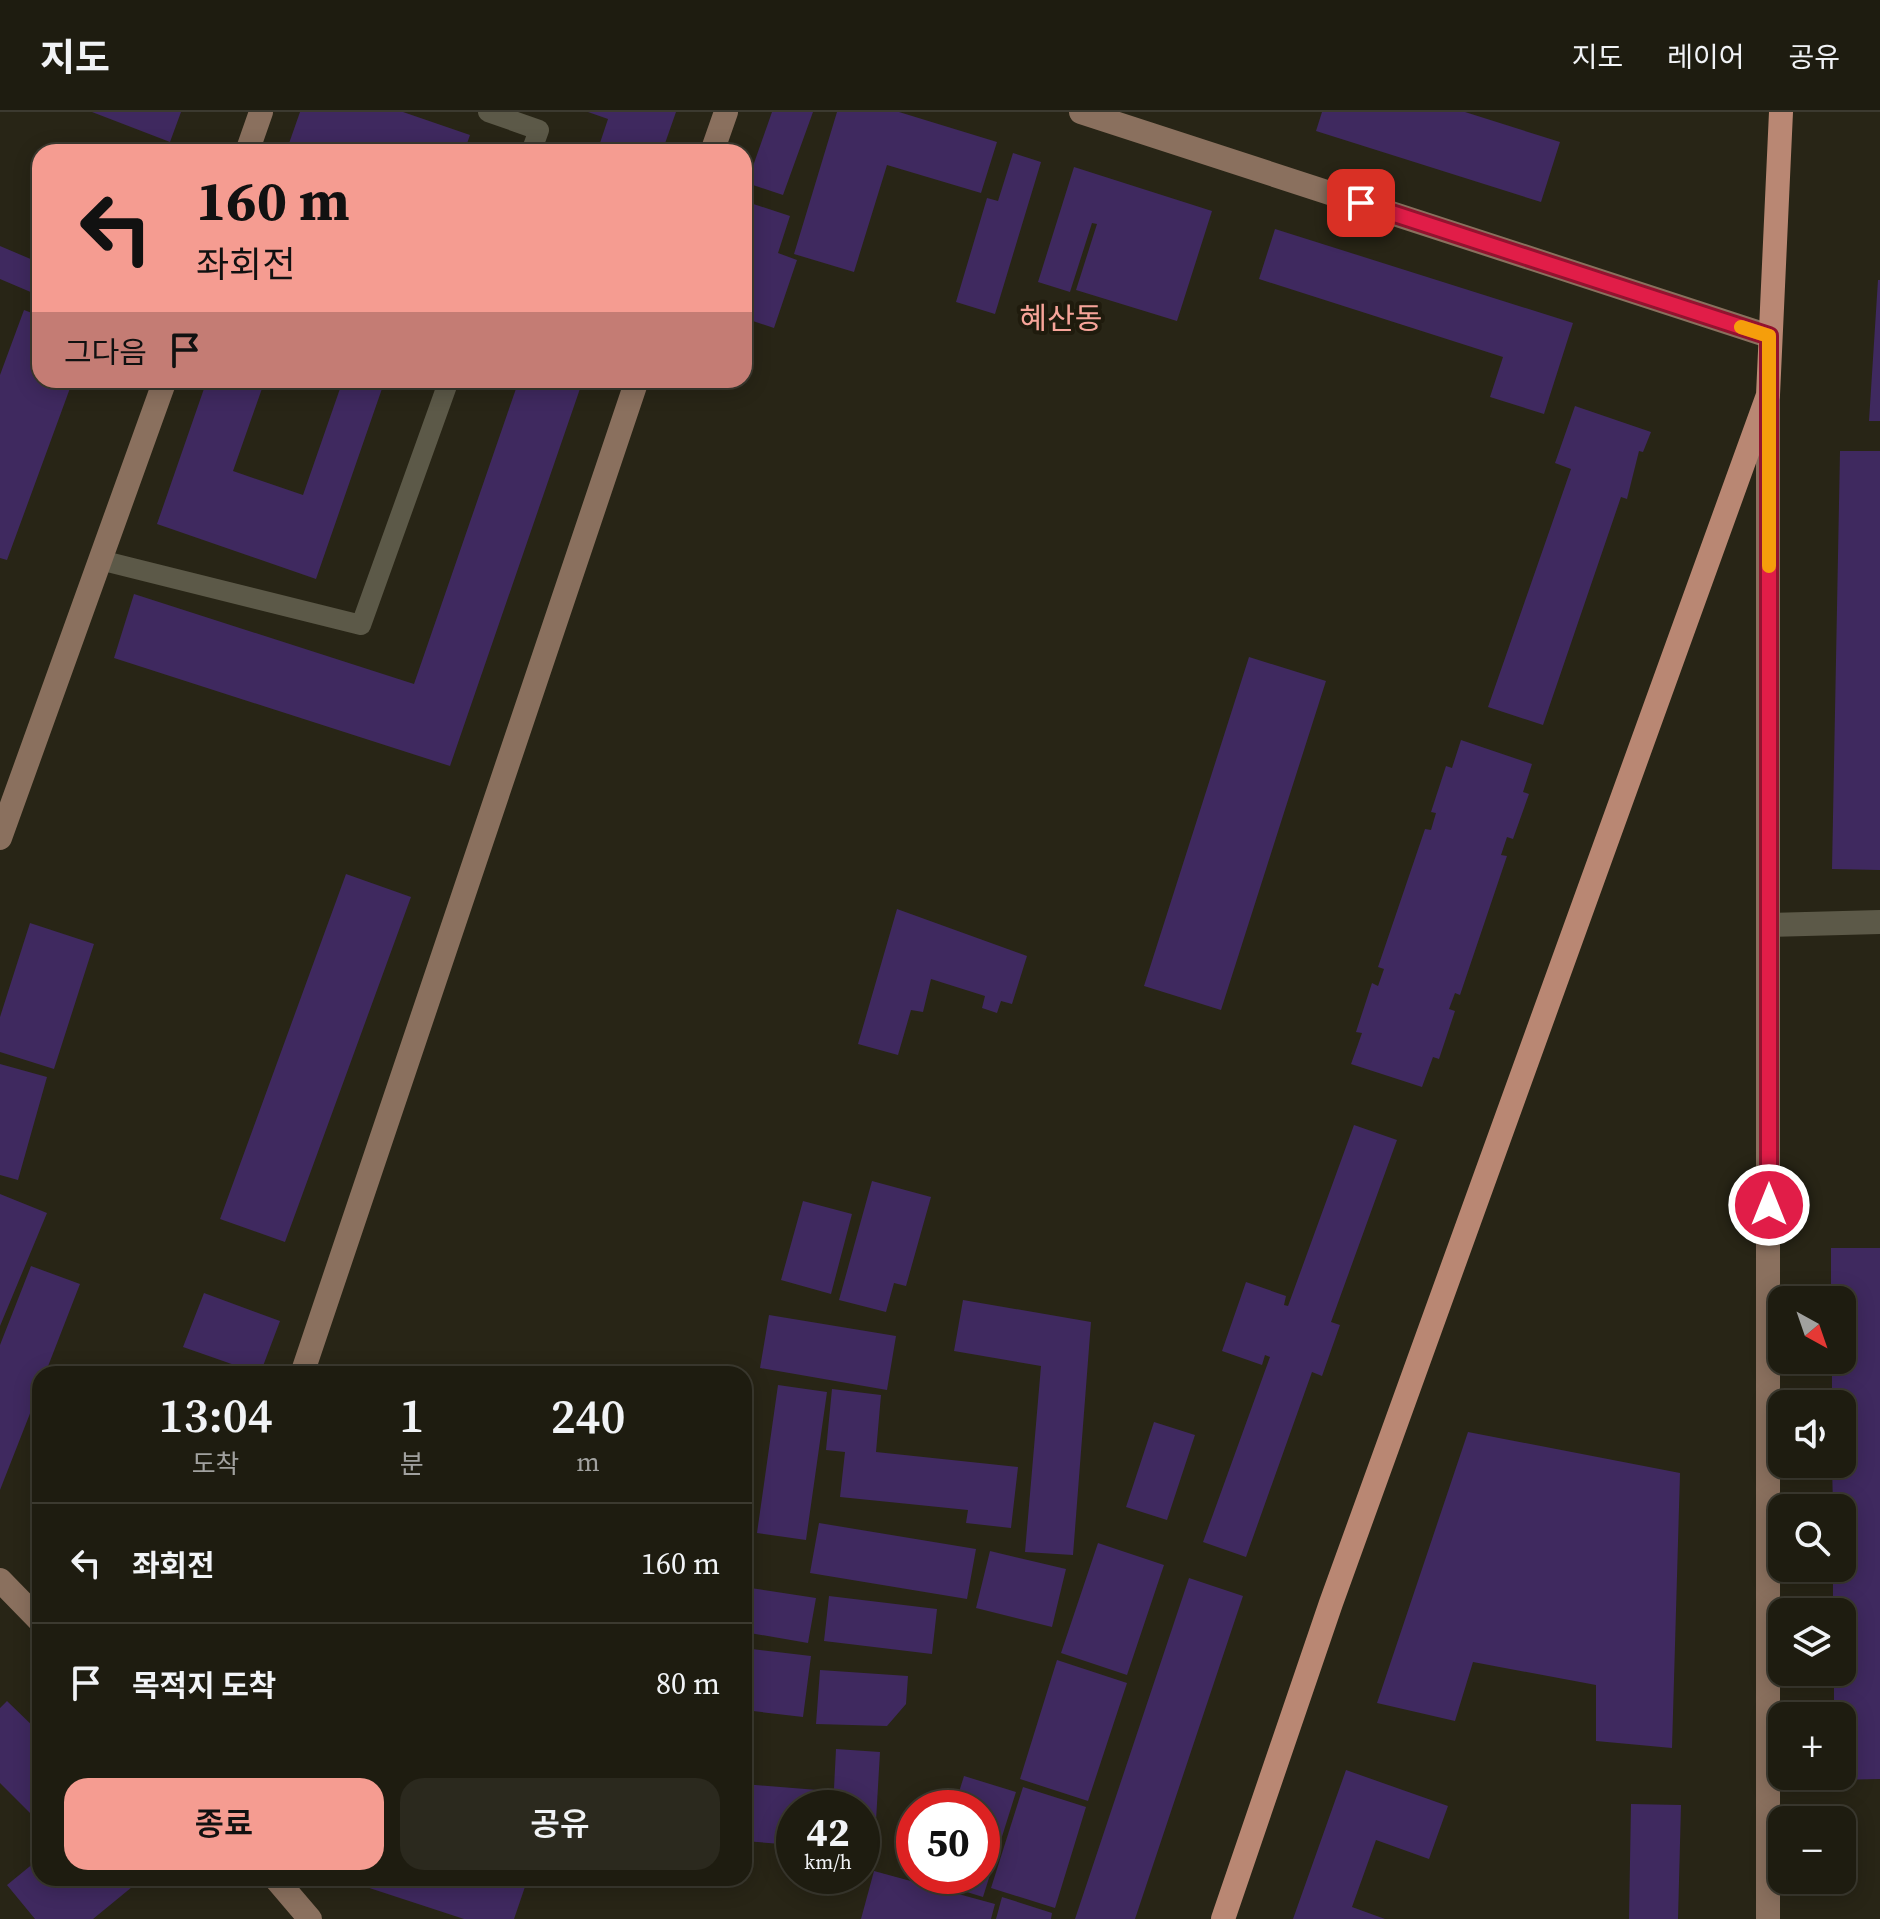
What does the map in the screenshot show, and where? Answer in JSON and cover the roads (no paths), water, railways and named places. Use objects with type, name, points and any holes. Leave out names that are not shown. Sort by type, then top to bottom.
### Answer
[{"type":"main road","points":[[250,144],[261,112]]},
{"type":"main road","points":[[715,144],[726,112]]},
{"type":"main road","points":[[1081,112],[1769,336]]},
{"type":"main road","points":[[1768,1919],[1768,395],[1781,112]]},
{"type":"main road","points":[[0,838],[162,388]]},
{"type":"main road","points":[[305,1366],[634,388]]},
{"type":"main road","points":[[1223,1919],[1331,1603],[1768,395]]},
{"type":"main road","points":[[0,1580],[32,1613]]},
{"type":"main road","points":[[282,1886],[310,1919]]},
{"type":"street","points":[[1770,925],[1880,922]]},
{"type":"lane","points":[[488,112],[539,130],[534,144]]},
{"type":"lane","points":[[100,560],[361,625],[446,388]]},
{"type":"district","name":"혜산동","points":[[1061,319]]}]
